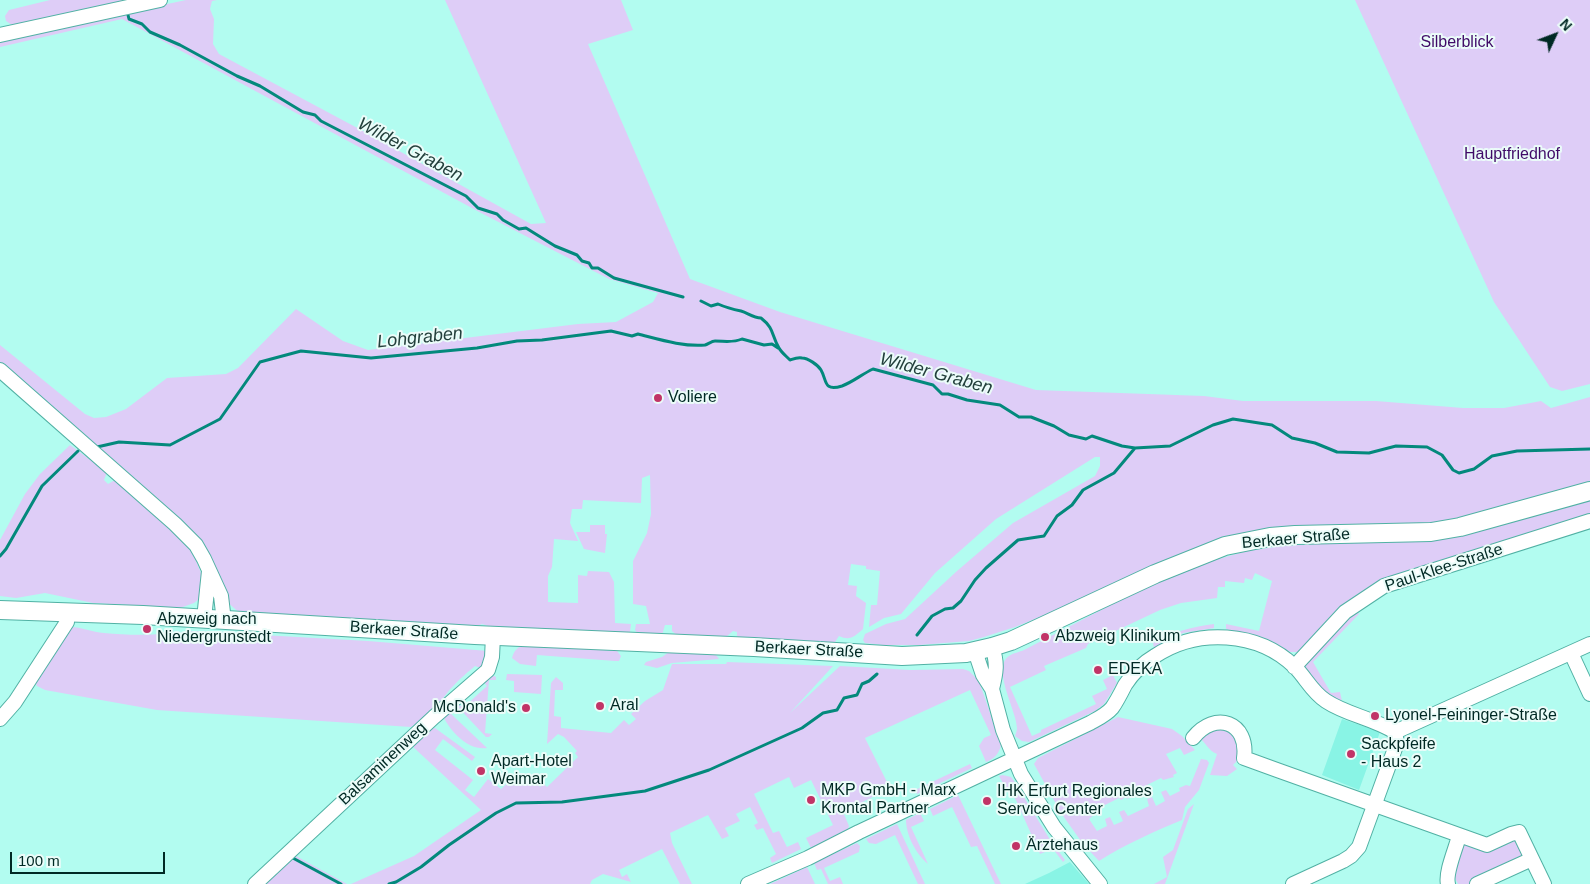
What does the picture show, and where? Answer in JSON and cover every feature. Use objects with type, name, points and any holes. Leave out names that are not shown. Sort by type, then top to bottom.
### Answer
[{"type":"main road","name":"Berkaer Straße","points":[[0,610],[150,615],[204,620],[493,636],[754,647],[895,656],[952,655],[1011,641],[1155,574],[1225,546],[1270,537],[1431,532],[1460,527],[1590,491]]},
{"type":"street","points":[[0,35],[160,0]]},
{"type":"street","points":[[0,370],[175,524],[196,545],[221,596],[224,621]]},
{"type":"street","name":"Paul-Klee-Straße","points":[[1294,667],[1344,612],[1378,589],[1590,521]]},
{"type":"street","points":[[204,620],[209,571]]},
{"type":"street","points":[[0,719],[15,702],[67,622],[67,612]]},
{"type":"street","name":"Balsaminenweg","points":[[254,884],[434,717],[488,670],[492,658],[493,636]]},
{"type":"street","points":[[748,884],[808,858],[1090,723],[1111,709],[1126,684],[1138,669],[1161,652],[1186,641],[1218,636],[1252,642],[1273,652],[1294,667],[1312,689],[1331,705],[1381,723],[1394,732],[1397,743],[1362,842],[1356,852],[1343,861],[1293,884]]},
{"type":"street","points":[[1394,732],[1590,644]]},
{"type":"street","points":[[983,649],[983,675],[992,689],[1003,730],[1025,781],[1054,827],[1100,884]]},
{"type":"street","points":[[1571,653],[1590,694]]},
{"type":"street","points":[[1193,738],[1199,730],[1210,724],[1223,722],[1230,724],[1241,736],[1245,747],[1244,758],[1487,845],[1519,832],[1544,884]]},
{"type":"street","points":[[1448,884],[1448,873],[1459,836]]},
{"type":"street","points":[[1477,884],[1532,859]]},
{"type":"shaded area","name":"Sackpfeife - Haus 2","points":[[1342,719],[1380,732],[1359,790],[1322,775]]},
{"type":"shaded area","points":[[1070,862],[1089,884],[1025,884],[1049,873]]},
{"type":"green space","points":[[50,0],[129,0],[15,27],[6,21],[5,16],[9,10]]},
{"type":"green space","points":[[186,0],[217,0],[212,1],[210,9],[214,19],[213,44],[219,54],[531,224],[546,223],[445,0],[621,0],[633,30],[588,44],[690,279],[780,312],[1036,390],[1204,396],[1243,401],[1376,401],[1463,408],[1504,408],[1541,401],[1551,408],[1590,397],[1590,483],[1455,521],[1420,526],[1377,528],[1315,526],[1255,531],[1015,627],[984,637],[969,641],[920,645],[883,645],[865,643],[863,640],[865,634],[886,624],[905,619],[1013,523],[1095,476],[1100,466],[1100,457],[1095,457],[996,519],[935,573],[901,614],[884,618],[869,627],[871,605],[877,605],[880,571],[866,569],[866,566],[851,564],[848,585],[857,586],[856,596],[866,603],[863,629],[852,637],[839,636],[835,642],[831,643],[740,639],[737,637],[737,632],[733,631],[726,637],[678,636],[672,631],[672,625],[665,625],[662,635],[638,634],[635,630],[636,624],[650,624],[646,606],[633,604],[633,561],[647,533],[651,514],[650,475],[642,478],[641,503],[583,500],[582,509],[572,509],[570,523],[578,541],[554,539],[552,567],[548,576],[548,602],[578,603],[578,575],[587,576],[588,571],[609,572],[614,582],[615,623],[631,624],[628,634],[491,627],[482,624],[478,626],[242,615],[226,601],[205,547],[195,535],[0,362],[0,345],[85,414],[94,418],[106,417],[126,409],[167,378],[226,374],[238,368],[296,309],[343,341],[368,350],[578,324],[616,322],[653,302],[658,293],[609,279],[483,214],[122,19],[0,47],[0,40]]},
{"type":"green space","name":"Hauptfriedhof","points":[[1355,0],[1590,0],[1590,384],[1562,391],[1550,387],[1494,302]]},
{"type":"green space","points":[[70,445],[107,472],[104,480],[108,484],[115,480],[168,526],[193,553],[203,578],[199,599],[180,608],[93,603],[45,593],[16,598],[0,596],[0,540],[25,494],[40,474]]},
{"type":"green space","points":[[1590,497],[1590,517],[1370,588],[1302,652],[1290,652],[1266,639],[1226,629],[1226,624],[1259,631],[1272,581],[1255,573],[1252,580],[1245,578],[1244,583],[1225,581],[1225,587],[1218,587],[1217,598],[1181,603],[1160,610],[1088,644],[1086,648],[1044,666],[1046,670],[1010,687],[1032,736],[1096,704],[1092,696],[1107,689],[1103,680],[1113,675],[1117,683],[1104,704],[1095,711],[1029,742],[1022,741],[1015,736],[1017,729],[1016,721],[1006,690],[1003,670],[1004,662],[1009,656],[1157,581],[1204,563],[1247,551],[1282,546],[1332,543]]},
{"type":"green space","points":[[590,525],[605,525],[605,534],[607,534],[605,553],[584,549],[576,532],[590,532]]},
{"type":"green space","points":[[1355,609],[1359,614],[1313,662],[1331,693],[1340,692],[1342,701],[1326,695],[1305,667],[1306,662]]},
{"type":"green space","points":[[1214,624],[1214,628],[1183,633],[1154,648],[1153,643],[1182,630]]},
{"type":"green space","points":[[70,627],[115,634],[148,635],[193,631],[368,641],[488,651],[483,669],[475,666],[447,693],[437,711],[411,727],[157,710],[45,690],[37,686],[35,682]]},
{"type":"green space","points":[[524,645],[617,651],[621,656],[619,661],[615,661],[537,655],[536,666],[520,664],[512,658],[516,650]]},
{"type":"green space","points":[[669,652],[716,655],[719,659],[672,663],[657,668],[644,665],[646,662],[662,657]]},
{"type":"green space","points":[[727,662],[833,666],[790,713],[840,666],[910,670],[963,669],[969,671],[979,681],[1001,745],[996,756],[986,762],[979,746],[984,738],[991,735],[970,690],[865,738],[890,788],[843,812],[849,826],[848,829],[811,848],[806,838],[833,825],[811,780],[794,788],[789,777],[754,794],[773,833],[779,831],[787,847],[798,842],[801,849],[772,863],[770,858],[776,854],[763,828],[757,830],[754,825],[758,823],[750,807],[736,814],[740,821],[725,828],[729,836],[722,839],[708,815],[670,833],[672,843],[692,884],[680,884],[662,849],[619,870],[622,877],[627,874],[631,882],[603,874],[592,880],[590,884],[351,884],[414,856],[481,810],[411,745],[430,729],[435,728],[475,757],[472,761],[443,739],[435,750],[473,780],[465,790],[474,797],[488,779],[501,789],[512,779],[516,782],[521,776],[530,774],[540,787],[544,784],[547,787],[578,757],[575,753],[577,751],[564,737],[558,734],[547,744],[551,683],[556,677],[563,683],[563,690],[555,690],[554,716],[561,717],[561,728],[611,733],[624,720],[629,725],[636,719],[631,714],[645,701],[663,690],[672,664],[726,664]]},
{"type":"green space","points":[[507,674],[542,675],[541,694],[514,692],[514,681],[506,680]]},
{"type":"green space","points":[[492,675],[496,677],[496,680],[489,680],[485,733],[492,734],[486,737],[456,705],[458,703],[463,708],[487,686],[483,681]]},
{"type":"green space","points":[[449,712],[487,748],[474,747],[461,739],[444,718]]},
{"type":"green space","points":[[1118,717],[1172,729],[1182,736],[1195,750],[1184,755],[1180,748],[1166,754],[1177,773],[1173,775],[1174,777],[1163,780],[1161,778],[1141,788],[1141,790],[1136,792],[1137,794],[1127,799],[1126,797],[1121,800],[1119,798],[1094,812],[1095,814],[1089,819],[1097,831],[1107,826],[1105,819],[1110,817],[1114,825],[1123,821],[1119,812],[1124,810],[1128,816],[1149,806],[1147,799],[1152,797],[1156,806],[1165,801],[1161,792],[1166,790],[1170,796],[1180,791],[1179,788],[1186,785],[1190,786],[1201,759],[1207,760],[1209,763],[1199,790],[1185,807],[1182,820],[1119,849],[1099,861],[1083,844],[1061,813],[1034,764],[1038,758]]},
{"type":"green space","points":[[1212,726],[1237,733],[1238,760],[1233,765],[1237,769],[1227,776],[1210,775],[1217,754],[1211,751],[1198,737]]},
{"type":"green space","points":[[970,764],[972,768],[917,794],[915,790]]},
{"type":"green space","points":[[999,776],[1011,777],[1014,781],[1049,838],[1065,860],[1063,862],[1053,849],[1040,854],[1016,800]]},
{"type":"green space","points":[[958,795],[1001,884],[995,884],[977,846],[971,847],[952,807],[933,816],[930,809]]},
{"type":"green space","points":[[1194,804],[1165,884],[1154,884],[1167,877],[1163,857],[1173,850],[1188,809]]},
{"type":"green space","points":[[920,813],[924,821],[911,827],[928,864],[912,844],[906,826],[906,820]]},
{"type":"green space","points":[[897,824],[925,884],[918,884],[895,835],[876,844],[869,843],[866,839]]},
{"type":"green space","points":[[1514,838],[1527,857],[1469,884],[1458,884],[1453,874],[1463,842]]},
{"type":"green space","points":[[857,843],[860,846],[859,852],[824,868],[830,881],[840,877],[843,884],[828,884],[821,869],[817,870],[814,863]]},
{"type":"green space","points":[[285,850],[347,884],[249,884]]},
{"type":"green space","points":[[807,867],[815,884],[770,884]]},
{"type":"waterway","name":"Wilder Graben","points":[[128,15],[129,19],[142,24],[150,32],[180,45],[237,76],[260,86],[303,112],[315,115],[321,121],[466,196],[478,208],[497,214],[503,220],[519,229],[526,228],[555,246],[577,255],[582,261],[589,263],[592,268],[598,268],[614,278],[683,297]]},
{"type":"waterway","name":"Wilder Graben","points":[[701,301],[711,306],[718,304],[761,318],[769,326],[784,354],[790,360],[800,358],[813,362],[820,368],[829,386],[842,386],[873,369],[933,385],[942,394],[1000,405],[1019,417],[1031,417],[1054,426],[1069,435],[1086,439],[1092,436],[1122,446],[1135,448],[1170,446],[1213,425],[1233,419],[1272,425],[1292,438],[1315,443],[1337,452],[1369,453],[1396,446],[1427,447],[1442,455],[1453,470],[1459,473],[1474,469],[1492,456],[1517,451],[1590,449]]},
{"type":"waterway","name":"Lohgraben","points":[[97,447],[119,442],[170,445],[220,419],[260,362],[301,351],[371,358],[477,348],[517,341],[542,340],[611,331],[632,336],[638,334],[688,345],[705,345],[714,341],[742,339],[764,345],[772,344],[778,348]]},
{"type":"waterway","points":[[917,635],[932,616],[945,609],[953,608],[961,601],[975,580],[986,568],[1018,540],[1044,536],[1057,516],[1072,505],[1083,490],[1114,473],[1135,448]]},
{"type":"waterway","name":"Lohgraben","points":[[0,556],[6,549],[42,486],[78,451]]},
{"type":"waterway","points":[[389,884],[396,882],[421,867],[496,813],[516,803],[562,802],[645,791],[709,770],[802,728],[823,713],[837,710],[844,698],[857,695],[862,684],[877,674]]},
{"type":"waterway","points":[[291,857],[341,884]]},
{"type":"place","name":"Voliere","points":[[658,398]]},
{"type":"place","name":"Abzweig nach Niedergrunstedt","points":[[147,629]]},
{"type":"place","name":"Abzweig Klinikum","points":[[1045,637]]},
{"type":"place","name":"EDEKA","points":[[1098,670]]},
{"type":"place","name":"Aral","points":[[600,706]]},
{"type":"place","name":"McDonald's","points":[[526,708]]},
{"type":"place","name":"Lyonel-Feininger-Straße","points":[[1375,716]]},
{"type":"place","name":"Sackpfeife - Haus 2","points":[[1351,754]]},
{"type":"place","name":"Apart-Hotel Weimar","points":[[481,771]]},
{"type":"place","name":"MKP GmbH - Marx Krontal Partner","points":[[811,800]]},
{"type":"place","name":"IHK Erfurt Regionales Service Center","points":[[987,801]]},
{"type":"place","name":"Ärztehaus","points":[[1016,846]]},
{"type":"park label","name":"Silberblick","points":[[1457,43]]}]
